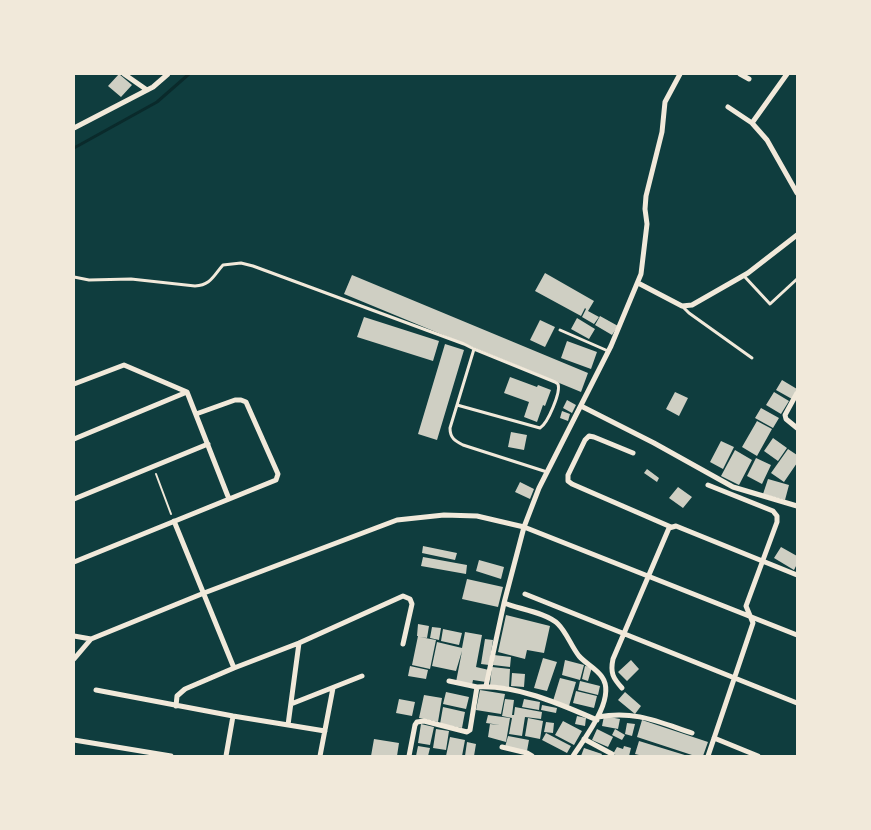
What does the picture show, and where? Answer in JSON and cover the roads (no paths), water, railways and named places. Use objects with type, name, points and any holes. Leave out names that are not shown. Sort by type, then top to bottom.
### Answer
[{"type":"street","points":[[124,74],[147,90]]},
{"type":"street","points":[[74,128],[147,90],[168,74]]},
{"type":"street","points":[[486,686],[504,603],[524,527],[547,472],[609,352],[641,274],[647,224],[644,209],[646,196],[662,132],[665,102],[680,74]]},
{"type":"street","points":[[740,74],[750,79]]},
{"type":"street","points":[[752,123],[787,74]]},
{"type":"street","points":[[728,107],[752,123],[767,140],[797,193]]},
{"type":"street","points":[[638,283],[682,306],[692,305],[744,276],[797,235]]},
{"type":"street","points":[[74,384],[124,365],[187,392],[229,499]]},
{"type":"street","points":[[74,439],[187,392]]},
{"type":"street","points":[[797,394],[785,415],[786,419],[797,428]]},
{"type":"street","points":[[74,562],[274,482],[277,479],[278,474],[245,401],[235,400],[196,414]]},
{"type":"street","points":[[581,406],[654,443],[733,488],[797,506]]},
{"type":"street","points":[[633,453],[589,436],[585,440],[568,475],[568,481],[671,527],[676,526],[797,575]]},
{"type":"street","points":[[74,499],[208,444]]},
{"type":"street","points":[[708,485],[773,511],[777,516],[777,522],[746,606],[753,623],[708,756]]},
{"type":"street","points":[[74,659],[91,639],[204,593],[398,520],[444,515],[477,516],[524,527],[749,614],[797,635]]},
{"type":"street","points":[[174,521],[234,668]]},
{"type":"street","points":[[622,688],[614,679],[611,668],[671,527]]},
{"type":"street","points":[[524,594],[797,703]]},
{"type":"street","points":[[176,706],[177,696],[185,689],[234,668],[299,644],[403,596],[410,599],[412,604],[403,644]]},
{"type":"street","points":[[504,603],[551,619],[558,624],[580,657],[595,669],[604,680],[606,686],[605,695],[598,719],[573,756]]},
{"type":"street","points":[[74,636],[91,639]]},
{"type":"street","points":[[288,725],[299,644]]},
{"type":"street","points":[[291,704],[362,676]]},
{"type":"street","points":[[448,682],[522,692],[598,719],[621,714],[638,715],[692,733]]},
{"type":"street","points":[[409,756],[417,722],[424,721],[467,732],[470,730],[477,687]]},
{"type":"street","points":[[320,756],[333,688]]},
{"type":"street","points":[[96,690],[176,706],[325,731]]},
{"type":"street","points":[[226,756],[233,716]]},
{"type":"street","points":[[714,738],[758,756]]},
{"type":"street","points":[[584,739],[612,754]]},
{"type":"street","points":[[74,740],[171,756]]},
{"type":"street","points":[[502,746],[532,756]]},
{"type":"lane","points":[[74,277],[88,280],[131,279],[195,286],[209,283],[223,265],[241,263],[262,269],[474,349],[554,382],[559,387],[546,423],[540,428],[457,405]]},
{"type":"lane","points":[[744,276],[770,304],[797,279]]},
{"type":"lane","points":[[682,306],[688,313],[752,358]]},
{"type":"lane","points":[[560,330],[609,352]]},
{"type":"lane","points":[[474,349],[450,428],[450,435],[455,442],[547,472]]},
{"type":"waterway","points":[[74,148],[157,102],[189,74]]}]
